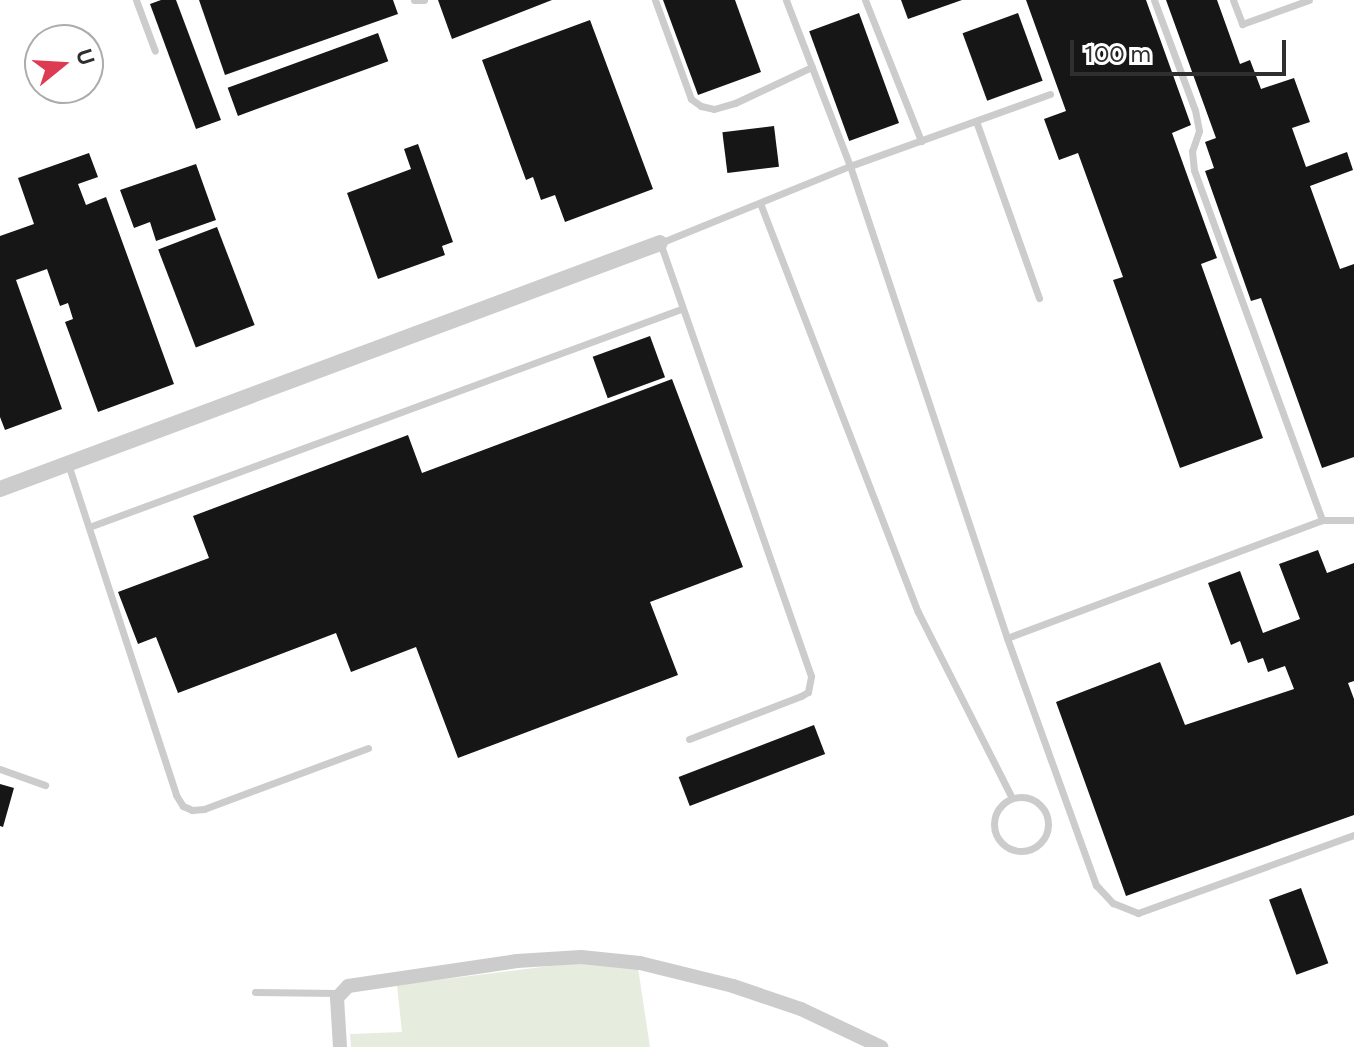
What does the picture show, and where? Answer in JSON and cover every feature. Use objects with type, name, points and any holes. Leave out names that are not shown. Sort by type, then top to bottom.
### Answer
[{"type":"street","points":[[0,489],[660,243]]},
{"type":"street","points":[[340,1047],[338,993],[348,986],[517,961],[581,957],[614,960],[733,986],[801,1009],[881,1047]]},
{"type":"lane","points":[[136,0],[155,51]]},
{"type":"lane","points":[[414,0],[424,0]]},
{"type":"lane","points":[[655,0],[691,99],[701,106],[714,109],[735,103],[812,67]]},
{"type":"lane","points":[[786,0],[850,166],[1007,638],[1096,885],[1113,903],[1138,913],[1354,835]]},
{"type":"lane","points":[[865,0],[921,141]]},
{"type":"lane","points":[[1154,0],[1195,110],[1199,131],[1192,151],[1194,170],[1322,520]]},
{"type":"lane","points":[[1233,0],[1242,24],[1309,0]]},
{"type":"lane","points":[[689,739],[801,696],[808,692],[811,676],[660,243],[850,166],[1050,94]]},
{"type":"lane","points":[[976,121],[1039,298]]},
{"type":"lane","points":[[760,203],[918,612],[1012,798]]},
{"type":"lane","points":[[89,527],[681,309]]},
{"type":"lane","points":[[67,462],[176,795],[183,806],[192,810],[204,809],[368,748]]},
{"type":"lane","points":[[1007,638],[1322,520],[1354,520]]},
{"type":"lane","points":[[0,769],[45,785]]},
{"type":"lane","points":[[1012,798],[1029,798],[1047,815],[1047,832],[1031,850],[1012,850],[997,838],[994,819],[997,810],[1012,798]]},
{"type":"lane","points":[[255,992],[338,993]]},
{"type":"shaded area","points":[[574,963],[638,968],[650,1047],[351,1047],[350,1034],[402,1032],[397,985]]},
{"type":"building","points":[[176,0],[221,120],[196,129],[150,4]]},
{"type":"building","points":[[199,0],[393,0],[398,14],[225,75]]},
{"type":"building","points":[[438,0],[552,0],[452,39]]},
{"type":"building","points":[[663,0],[735,0],[761,72],[698,95]]},
{"type":"building","points":[[901,0],[962,0],[908,19]]},
{"type":"building","points":[[1026,0],[1146,0],[1191,125],[1172,133],[1217,258],[1201,264],[1263,438],[1180,468],[1113,280],[1123,277],[1078,153],[1059,160],[1044,119],[1066,111]]},
{"type":"building","points":[[1166,0],[1217,0],[1240,64],[1250,60],[1261,89],[1294,78],[1310,122],[1292,128],[1306,167],[1347,152],[1353,170],[1310,186],[1340,269],[1354,264],[1354,457],[1322,468],[1261,298],[1251,301],[1205,171],[1214,168],[1205,142],[1216,138]]},
{"type":"building","points":[[859,13],[899,123],[849,141],[809,31]]},
{"type":"building","points":[[1018,13],[1043,81],[987,101],[963,33]]},
{"type":"building","points":[[590,20],[653,189],[565,222],[555,195],[541,200],[533,177],[526,180],[482,60]]},
{"type":"building","points":[[378,33],[388,61],[238,116],[228,88]]},
{"type":"building","points":[[774,126],[779,167],[727,173],[722,132]]},
{"type":"building","points":[[418,144],[453,242],[442,246],[445,255],[378,279],[347,193],[411,169],[404,149]]},
{"type":"building","points":[[89,153],[98,177],[78,184],[86,205],[106,197],[174,384],[98,412],[65,322],[73,319],[68,303],[60,306],[47,269],[16,280],[62,409],[5,430],[0,417],[0,236],[34,224],[18,178]]},
{"type":"building","points":[[196,164],[216,220],[156,241],[150,222],[134,228],[120,190]]},
{"type":"building","points":[[217,227],[255,325],[196,348],[158,250]]},
{"type":"building","points":[[650,336],[665,377],[608,398],[593,357]]},
{"type":"building","points":[[672,379],[743,567],[650,602],[678,675],[458,758],[416,647],[351,672],[336,633],[178,693],[156,637],[138,644],[118,592],[209,558],[193,516],[408,435],[422,473]]},
{"type":"building","points":[[1318,550],[1327,573],[1354,563],[1354,681],[1348,683],[1354,699],[1354,815],[1126,896],[1056,702],[1160,662],[1185,725],[1294,689],[1285,666],[1268,672],[1263,658],[1248,663],[1240,641],[1231,645],[1208,583],[1240,571],[1263,633],[1300,619],[1279,564]]},
{"type":"building","points":[[814,725],[825,754],[690,806],[679,777]]},
{"type":"building","points":[[0,784],[14,788],[3,827],[0,826]]},
{"type":"building","points":[[1301,888],[1328,963],[1296,975],[1269,900]]}]
